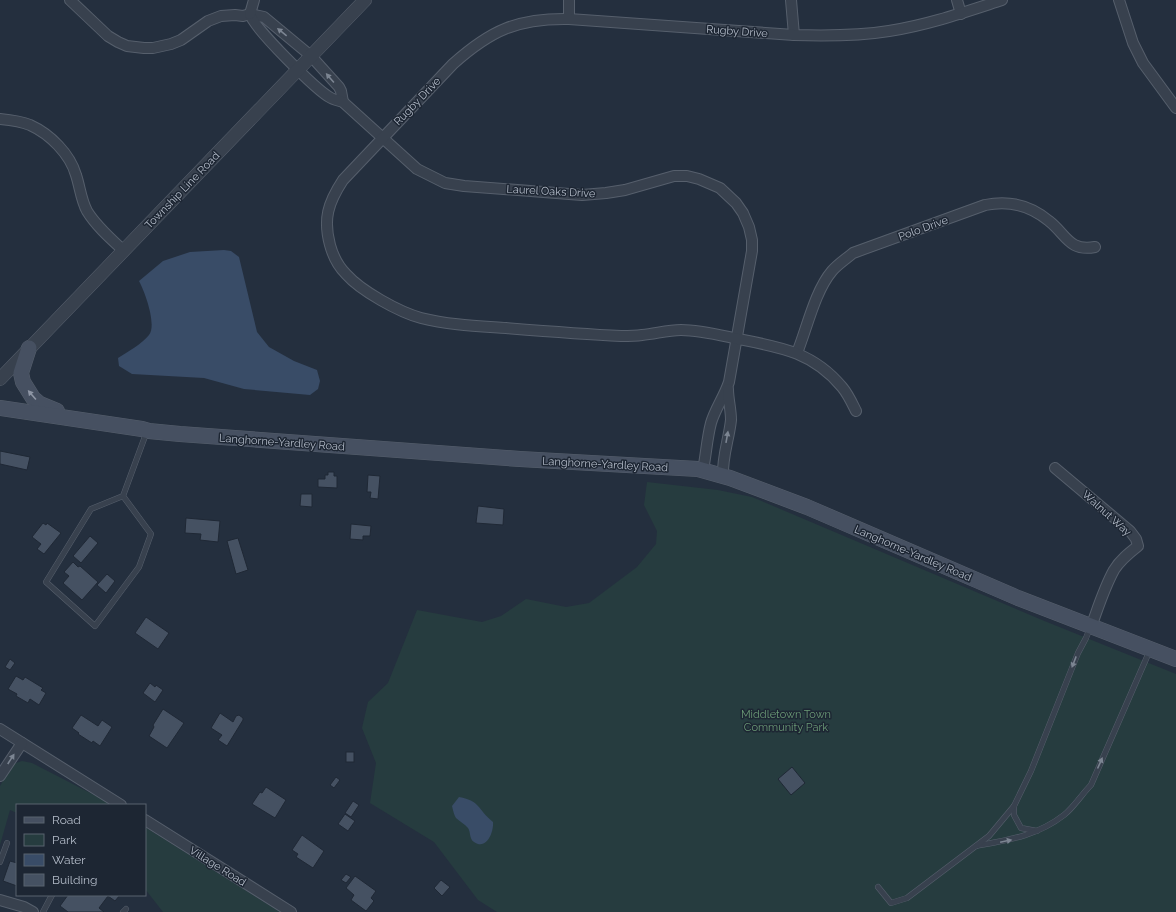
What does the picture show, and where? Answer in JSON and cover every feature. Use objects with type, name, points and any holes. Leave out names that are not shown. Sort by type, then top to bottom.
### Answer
[{"type":"main road","points":[[29,348],[21,373],[27,390],[40,404],[78,420]]},
{"type":"main road","name":"Langhorne-Yardley Road","points":[[0,408],[147,430],[325,445],[703,470],[808,507],[1011,595],[1176,659]]},
{"type":"street","points":[[70,0],[108,36],[127,46],[144,48],[153,48],[182,40],[208,21],[221,16],[243,16],[250,14],[254,0]]},
{"type":"street","name":"Township Line Road","points":[[0,379],[365,0]]},
{"type":"street","points":[[569,0],[569,18]]},
{"type":"street","points":[[791,0],[794,36]]},
{"type":"street","points":[[956,0],[961,14]]},
{"type":"street","name":"Rugby Drive","points":[[856,411],[843,389],[834,378],[809,359],[797,353],[767,344],[708,333],[681,330],[621,336],[462,324],[420,318],[403,312],[362,288],[346,275],[332,254],[326,232],[328,207],[333,194],[342,180],[453,64],[467,51],[488,36],[522,22],[569,18],[794,36],[831,36],[890,31],[961,14],[1002,0]]},
{"type":"street","points":[[1119,0],[1134,43],[1143,63],[1176,108]]},
{"type":"street","name":"Laurel Oaks Drive","points":[[250,14],[264,17],[311,56],[339,87],[343,102]]},
{"type":"street","name":"Laurel Oaks Drive","points":[[250,14],[251,18],[259,28],[298,70],[331,98],[343,102],[417,169],[445,183],[464,186],[582,195],[619,191],[674,176],[680,176],[699,179],[720,188],[736,203],[743,213],[749,227],[752,240],[752,251],[729,382],[728,400],[731,419],[723,460],[723,476]]},
{"type":"street","points":[[0,119],[19,122],[31,126],[50,138],[61,149],[68,158],[76,174],[81,197],[90,217],[124,251]]},
{"type":"street","name":"Polo Drive","points":[[797,353],[818,295],[831,272],[853,253],[985,205],[1009,203],[1029,208],[1050,222],[1067,241],[1087,249],[1095,247]]},
{"type":"street","name":"Laurel Oaks Drive","points":[[703,470],[711,423],[729,382]]},
{"type":"street","name":"Walnut Way","points":[[1055,468],[1130,531],[1136,539],[1138,546],[1124,558],[1115,569],[1105,589],[1091,627]]},
{"type":"street","points":[[0,729],[119,804]]},
{"type":"street","points":[[0,776],[22,743]]},
{"type":"street","name":"Village Road","points":[[146,821],[291,912]]},
{"type":"street","points":[[0,900],[24,907],[33,912]]},
{"type":"lane","points":[[123,496],[151,534],[139,567],[95,626],[46,582],[91,509],[123,496],[147,430]]},
{"type":"lane","points":[[878,886],[892,903],[907,898],[989,836],[1014,806],[1031,771],[1078,653],[1091,627]]},
{"type":"lane","points":[[973,847],[1030,835],[1050,825],[1065,814],[1091,785],[1150,649]]},
{"type":"lane","points":[[1014,806],[1014,815],[1021,828],[1037,831]]},
{"type":"lane","points":[[0,862],[7,843]]},
{"type":"lane","points":[[44,912],[52,896]]},
{"type":"green space","name":"Middletown Town Community Park","points":[[647,482],[718,490],[752,497],[1042,620],[1176,674],[1176,912],[497,912],[478,900],[434,842],[370,803],[376,763],[362,728],[368,702],[388,683],[417,610],[482,622],[501,616],[526,599],[566,607],[589,603],[637,567],[656,544],[657,531],[644,505]]},
{"type":"green space","points":[[22,761],[32,763],[98,797],[108,804],[16,804],[16,813],[10,810],[0,845],[0,786],[13,764]]},
{"type":"green space","points":[[146,828],[280,912],[163,912],[146,890]]},
{"type":"water","points":[[231,251],[239,257],[257,332],[269,347],[294,361],[317,370],[320,381],[318,389],[310,395],[244,389],[204,378],[132,374],[119,366],[118,358],[142,342],[149,335],[151,330],[151,316],[139,281],[163,261],[190,252]]},
{"type":"water","points":[[459,797],[475,803],[493,822],[491,835],[483,844],[472,841],[468,828],[455,817],[452,806]]},
{"type":"building","points":[[0,451],[30,457],[27,470],[0,464]]},
{"type":"building","points":[[328,472],[334,472],[334,476],[337,476],[337,488],[318,487],[318,479],[325,479],[325,475],[328,475]]},
{"type":"building","points":[[368,475],[380,476],[378,499],[370,498],[371,492],[367,492]]},
{"type":"building","points":[[301,494],[312,494],[312,507],[300,506]]},
{"type":"building","points":[[478,506],[504,509],[503,525],[476,523]]},
{"type":"building","points":[[186,518],[220,521],[218,542],[200,540],[201,534],[185,533]]},
{"type":"building","points":[[43,523],[46,525],[47,523],[61,533],[44,554],[37,549],[41,544],[32,537]]},
{"type":"building","points":[[351,524],[371,526],[370,536],[363,536],[363,540],[350,539]]},
{"type":"building","points":[[90,536],[98,543],[81,563],[73,556]]},
{"type":"building","points":[[238,538],[248,570],[236,574],[227,541]]},
{"type":"building","points":[[73,562],[78,567],[80,566],[98,582],[82,600],[63,583],[69,576],[64,572]]},
{"type":"building","points":[[107,574],[115,581],[106,593],[97,585]]},
{"type":"building","points":[[146,617],[169,633],[158,649],[135,633]]},
{"type":"building","points":[[10,659],[15,663],[10,670],[5,667]]},
{"type":"building","points":[[16,676],[23,680],[25,677],[43,688],[41,690],[46,693],[39,705],[30,699],[28,703],[8,689]]},
{"type":"building","points":[[150,683],[163,690],[155,702],[143,693]]},
{"type":"building","points":[[163,709],[184,723],[167,748],[149,736],[154,727],[153,725]]},
{"type":"building","points":[[220,713],[233,722],[236,716],[239,715],[243,718],[227,746],[218,740],[222,735],[211,728]]},
{"type":"building","points":[[81,715],[98,726],[102,720],[112,727],[100,746],[78,734],[79,733],[72,728]]},
{"type":"building","points":[[346,752],[354,752],[354,762],[346,762]]},
{"type":"building","points":[[792,767],[805,783],[791,795],[778,779]]},
{"type":"building","points":[[336,777],[340,780],[334,788],[330,785]]},
{"type":"building","points":[[266,787],[286,800],[275,818],[252,804],[260,792],[262,793]]},
{"type":"building","points":[[353,801],[359,805],[351,817],[345,813]]},
{"type":"building","points":[[345,814],[355,821],[348,831],[338,824]]},
{"type":"building","points":[[302,835],[324,851],[313,868],[296,857],[298,854],[292,850]]},
{"type":"building","points":[[10,861],[16,863],[16,886],[3,881]]},
{"type":"building","points":[[346,874],[351,877],[346,883],[341,880]]},
{"type":"building","points":[[355,876],[376,891],[371,898],[374,901],[366,911],[351,900],[354,895],[346,888]]},
{"type":"building","points":[[441,880],[450,887],[442,896],[434,888]]},
{"type":"building","points":[[67,896],[108,896],[99,908],[104,912],[68,912],[60,906]]},
{"type":"building","points":[[108,896],[119,896],[115,901]]}]
